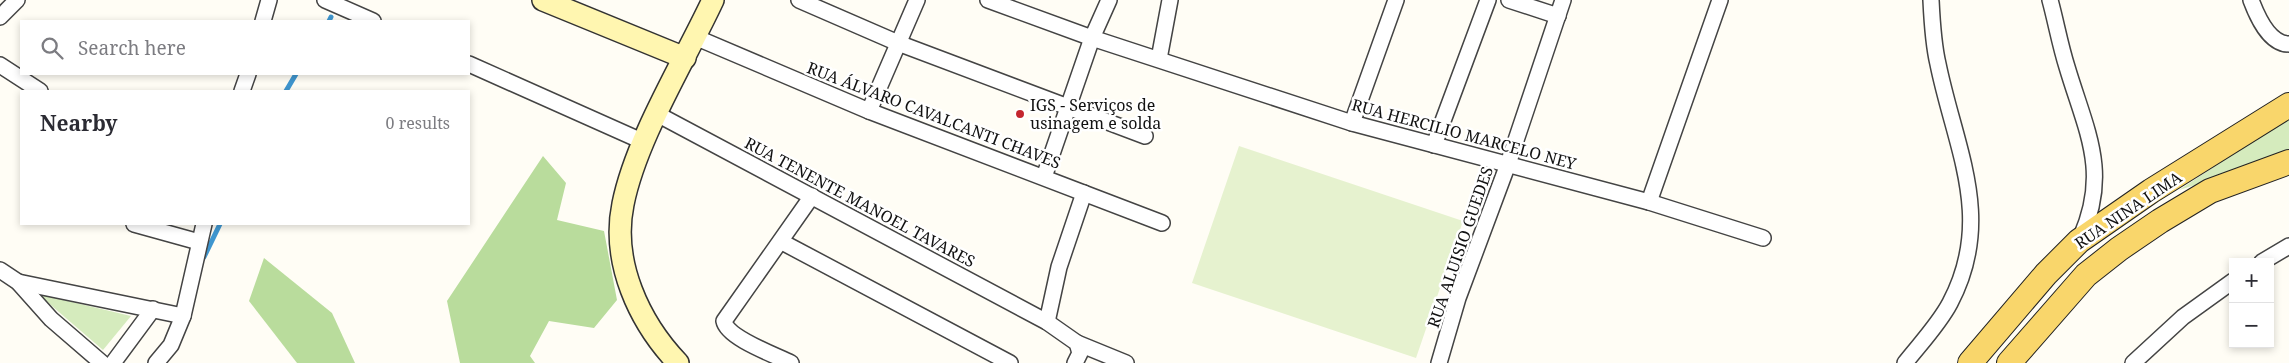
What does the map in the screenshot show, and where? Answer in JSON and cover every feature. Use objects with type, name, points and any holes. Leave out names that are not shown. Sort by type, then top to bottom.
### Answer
[{"type":"main road","name":"RUA NINA LIMA","points":[[1970,363],[2046,274],[2079,241],[2151,192],[2289,105]]},
{"type":"main road","name":"RUA NINA LIMA","points":[[2009,363],[2086,275],[2119,249],[2160,221],[2210,191],[2289,162]]},
{"type":"street","points":[[0,17],[17,0]]},
{"type":"street","points":[[263,20],[269,0]]},
{"type":"street","points":[[325,0],[371,20]]},
{"type":"street","points":[[543,0],[576,6],[685,58]]},
{"type":"street","points":[[678,363],[648,326],[633,293],[622,262],[620,232],[623,205],[644,142],[713,0]]},
{"type":"street","points":[[798,0],[898,44],[1145,136]]},
{"type":"street","points":[[869,111],[917,0]]},
{"type":"street","name":"RUA HERCILIO MARCELO NEY","points":[[988,0],[1092,38],[1352,124],[1649,202],[1763,238]]},
{"type":"street","points":[[1044,177],[1092,38],[1108,0]]},
{"type":"street","points":[[1159,59],[1170,0]]},
{"type":"street","points":[[1352,124],[1396,0]]},
{"type":"street","points":[[1434,145],[1488,0]]},
{"type":"street","points":[[1509,0],[1558,16]]},
{"type":"street","name":"RUA ALUISIO GUEDES","points":[[1439,363],[1458,298],[1508,164],[1563,0]]},
{"type":"street","points":[[1649,202],[1720,0]]},
{"type":"street","points":[[1904,363],[1950,304],[1963,275],[1970,250],[1972,216],[1966,170],[1937,64],[1931,0]]},
{"type":"street","points":[[2050,0],[2066,66],[2090,140],[2096,175],[2095,194],[2090,217],[2079,241]]},
{"type":"street","points":[[2251,0],[2266,29],[2279,42],[2289,44]]},
{"type":"street","name":"RUA ÁLVARO CAVALCANTI CHAVES","points":[[695,38],[869,111],[1162,223]]},
{"type":"street","points":[[0,64],[39,90]]},
{"type":"street","points":[[470,64],[644,142]]},
{"type":"street","points":[[242,90],[248,75]]},
{"type":"street","name":"RUA TENENTE MANOEL TAVARES","points":[[657,114],[1046,322],[1077,343]]},
{"type":"street","points":[[1046,322],[1060,267],[1084,193]]},
{"type":"street","points":[[791,363],[735,336],[725,326],[724,321],[782,242],[812,196]]},
{"type":"street","points":[[138,225],[199,242]]},
{"type":"street","points":[[156,363],[171,346],[183,316],[204,225]]},
{"type":"street","points":[[782,242],[1010,363]]},
{"type":"street","points":[[2269,258],[2289,246]]},
{"type":"street","points":[[0,270],[18,282],[51,319],[102,363]]},
{"type":"street","points":[[18,282],[183,316]]},
{"type":"street","points":[[2133,363],[2184,317],[2229,284]]},
{"type":"street","points":[[113,363],[153,310]]},
{"type":"street","points":[[1075,363],[1080,352],[1077,343]]},
{"type":"street","points":[[1077,343],[1126,363]]},
{"type":"green space","points":[[2289,117],[2289,156],[2179,190]]},
{"type":"green space","points":[[1239,146],[1463,221],[1416,358],[1192,283]]},
{"type":"green space","points":[[543,156],[566,183],[557,220],[604,231],[617,300],[594,328],[549,321],[530,356],[535,363],[460,363],[447,301]]},
{"type":"green space","points":[[264,258],[332,313],[355,363],[297,363],[249,301]]},
{"type":"green space","points":[[38,294],[131,316],[103,350]]},
{"type":"waterway","points":[[287,90],[295,75]]},
{"type":"waterway","points":[[204,257],[220,225]]},
{"type":"place","name":"IGS - Serviços de usinagem e solda","points":[[1020,114]]}]
